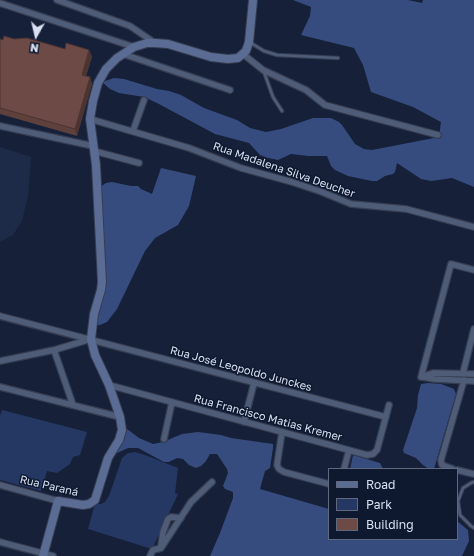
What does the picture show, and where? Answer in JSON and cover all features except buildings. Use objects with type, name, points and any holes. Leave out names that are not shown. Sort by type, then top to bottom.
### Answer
[{"type":"street","points":[[57,0],[130,26],[154,42]]},
{"type":"street","points":[[120,417],[95,355],[91,339],[94,314],[102,282],[97,184],[90,119],[95,92],[102,76],[112,62],[134,47],[154,42],[168,44],[204,56],[220,59],[234,59],[243,54],[249,42],[253,0]]},
{"type":"street","points":[[0,3],[134,47]]},
{"type":"street","points":[[122,54],[230,90]]},
{"type":"street","points":[[243,54],[263,70],[306,90],[321,102],[330,106],[438,135]]},
{"type":"street","points":[[133,131],[144,100]]},
{"type":"street","name":"Rua Madalena Silva Deucher","points":[[90,119],[189,148],[241,168],[292,182],[351,204],[406,209],[474,227]]},
{"type":"street","points":[[0,126],[93,149],[139,163]]},
{"type":"street","points":[[421,377],[451,264],[474,270]]},
{"type":"street","name":"Rua José Leopoldo Junckes","points":[[0,316],[386,417]]},
{"type":"street","points":[[463,373],[474,329]]},
{"type":"street","points":[[0,361],[54,350],[91,339]]},
{"type":"street","points":[[54,350],[73,405]]},
{"type":"street","points":[[421,377],[433,373],[474,374]]},
{"type":"street","points":[[421,377],[474,381]]},
{"type":"street","points":[[450,468],[442,465],[441,460],[464,380]]},
{"type":"street","points":[[244,422],[254,383]]},
{"type":"street","name":"Rua Francisco Matias Kremer","points":[[108,385],[367,455],[376,452],[389,405]]},
{"type":"street","points":[[0,387],[120,417]]},
{"type":"street","points":[[164,440],[172,402]]},
{"type":"street","name":"Rua Paraná","points":[[0,485],[58,501],[83,505],[93,502],[97,497],[110,454],[121,435],[122,430],[120,417]]},
{"type":"street","points":[[282,432],[277,465],[279,469],[284,472],[328,484]]},
{"type":"street","points":[[344,468],[349,450]]},
{"type":"street","points":[[458,470],[474,474]]},
{"type":"street","points":[[150,556],[153,550],[161,548],[191,502],[212,482]]},
{"type":"street","points":[[44,555],[58,501]]},
{"type":"street","points":[[161,548],[163,532],[168,519],[171,517],[181,518]]},
{"type":"street","points":[[0,542],[44,555],[53,556]]},
{"type":"lane","points":[[249,42],[264,51],[277,55],[338,58]]},
{"type":"lane","points":[[263,70],[273,97],[282,111]]},
{"type":"lane","points":[[474,482],[471,482],[463,488],[458,501],[460,515],[474,528]]},
{"type":"shaded area","points":[[293,0],[408,0],[422,3],[423,0],[474,0],[474,187],[452,178],[431,181],[421,179],[397,163],[393,174],[385,176],[377,181],[372,181],[348,176],[335,170],[331,166],[327,156],[291,154],[278,160],[268,158],[260,155],[249,143],[215,134],[144,97],[119,93],[110,89],[102,82],[114,78],[124,79],[169,91],[181,95],[204,108],[237,120],[250,128],[266,132],[281,129],[313,118],[331,118],[339,122],[355,144],[364,149],[372,150],[439,137],[441,122],[413,107],[371,92],[363,65],[354,48],[301,35],[310,16],[311,7]]},
{"type":"shaded area","points":[[0,147],[31,157],[28,196],[22,221],[13,235],[0,242]]},
{"type":"shaded area","points":[[161,168],[196,176],[189,206],[178,225],[155,238],[145,251],[117,309],[107,322],[96,325],[97,314],[104,291],[100,187],[106,183],[112,182],[138,186],[152,194]]},
{"type":"shaded area","points":[[421,384],[441,384],[454,389],[456,394],[434,468],[428,468],[416,458],[404,453],[403,450],[417,408]]},
{"type":"shaded area","points":[[127,429],[139,438],[153,444],[163,442],[182,434],[198,432],[273,444],[270,468],[265,471],[260,489],[328,509],[328,540],[458,540],[458,522],[468,530],[469,541],[462,556],[210,556],[233,498],[233,492],[225,489],[223,486],[228,473],[217,454],[210,454],[201,466],[196,468],[189,465],[183,459],[177,458],[169,462],[164,462],[138,448],[128,448],[115,454],[113,453],[125,430]]},
{"type":"shaded area","points":[[353,455],[380,463],[382,468],[350,468]]},
{"type":"green space","points":[[2,410],[87,432],[80,455],[73,457],[70,464],[57,473],[47,471],[41,491],[0,480],[0,416]]},
{"type":"green space","points":[[135,452],[178,468],[175,493],[178,494],[152,549],[88,529],[95,504],[105,502],[109,496],[122,458],[128,453]]}]
